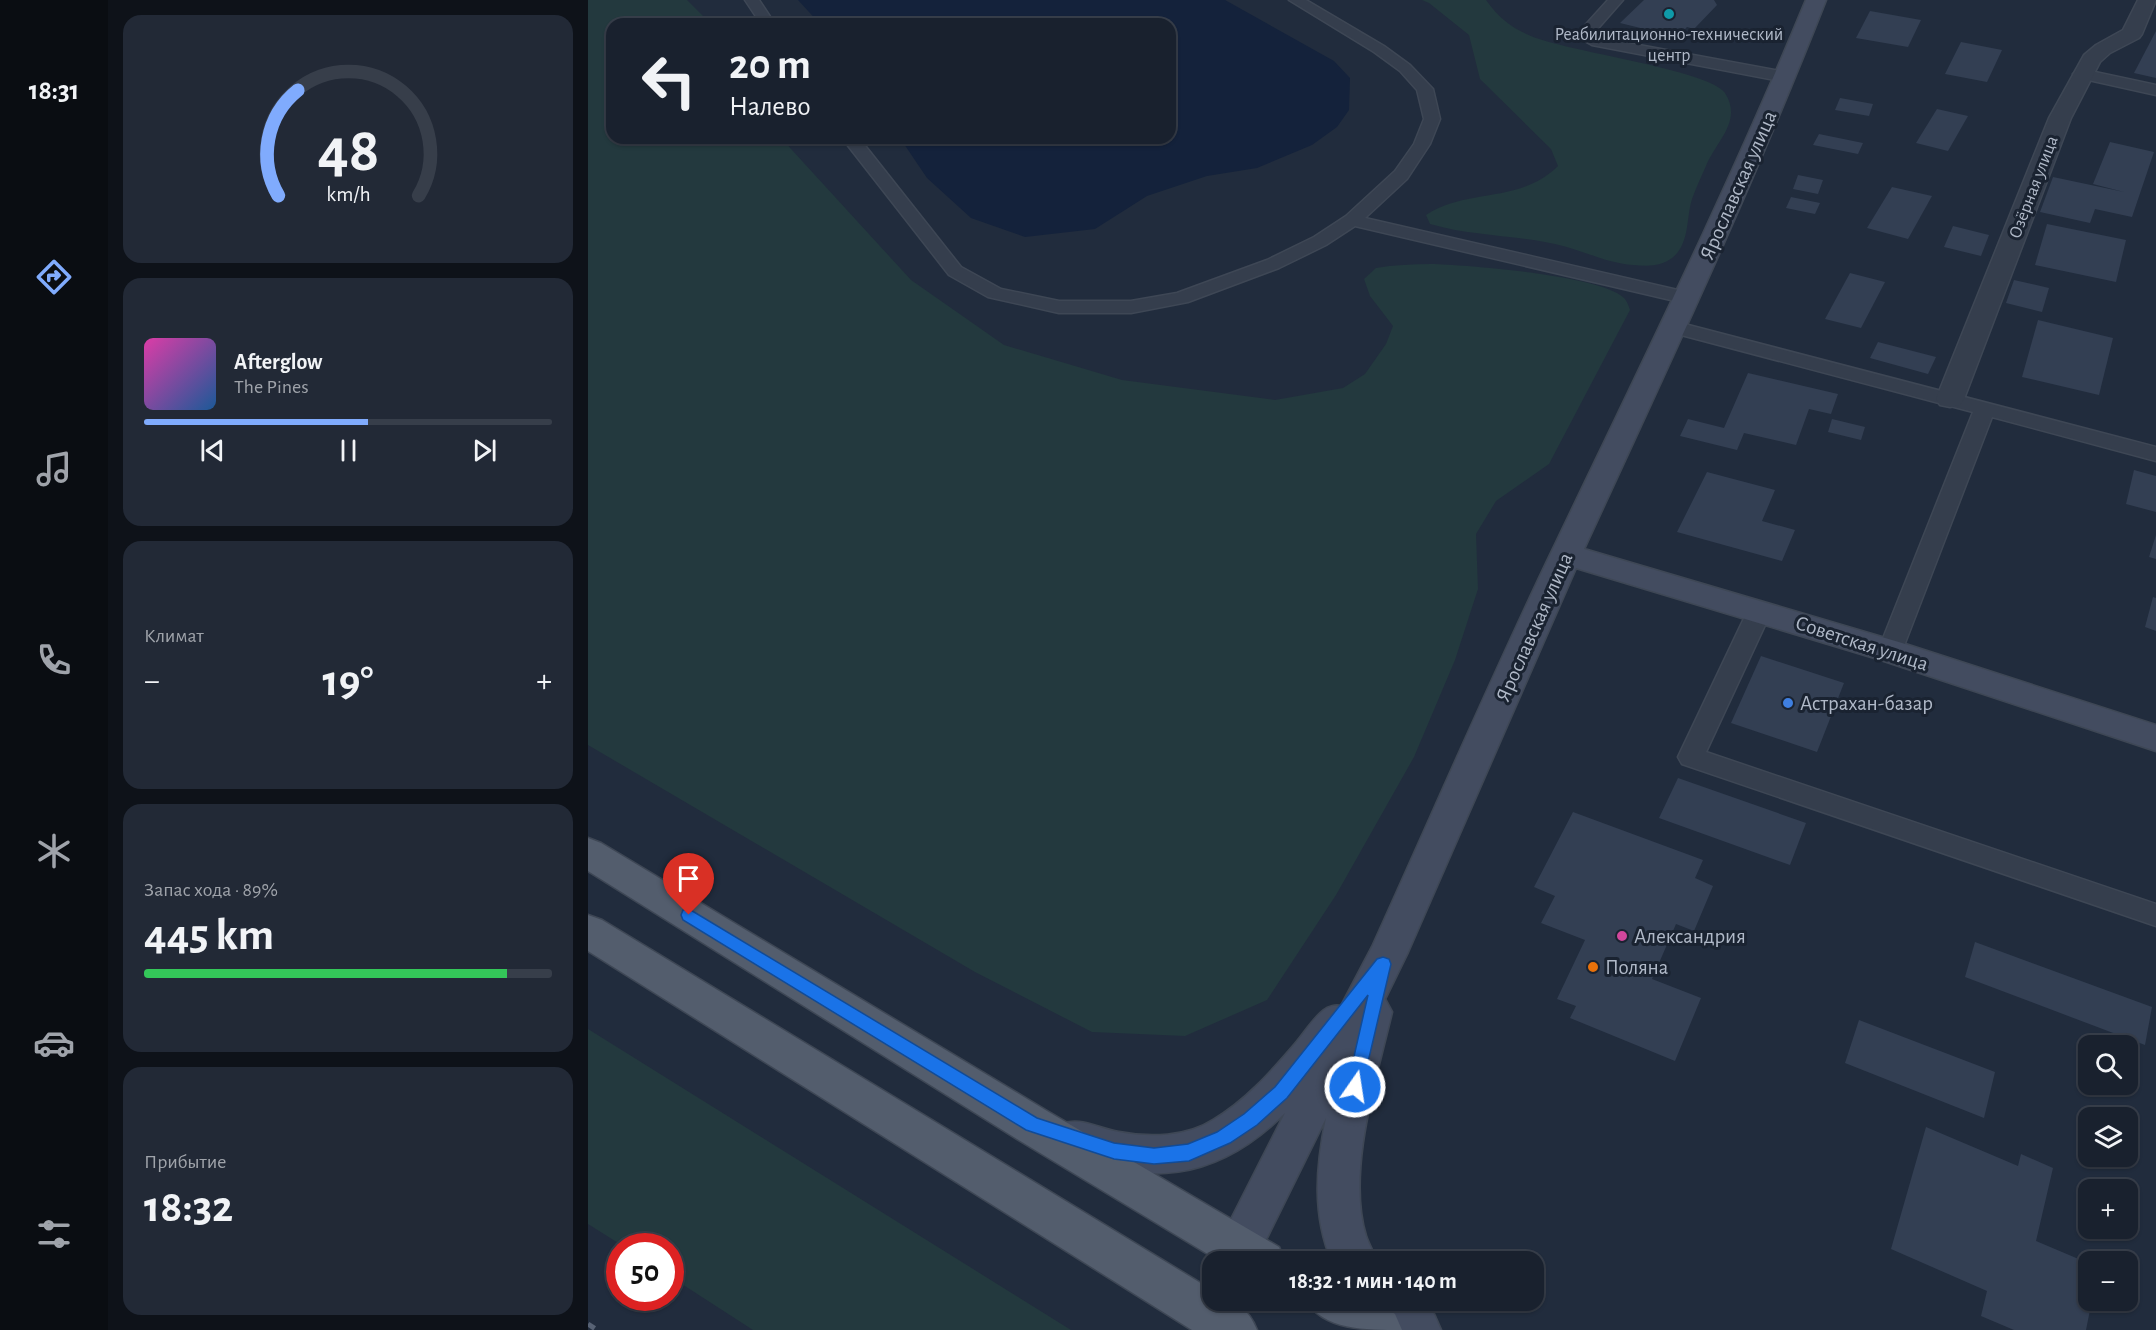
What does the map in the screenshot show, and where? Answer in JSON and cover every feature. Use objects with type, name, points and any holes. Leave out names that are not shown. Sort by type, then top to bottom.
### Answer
[{"type":"main road","name":"Ярославская улица","points":[[1247,1251],[1383,964],[1566,554],[1688,298],[1785,77],[1810,1]]},
{"type":"main road","name":"Советская улица","points":[[1566,554],[1760,610],[2156,738]]},
{"type":"main road","points":[[588,853],[1234,1251]]},
{"type":"main road","points":[[588,932],[1216,1312]]},
{"type":"main road","points":[[1032,1125],[1114,1151],[1154,1156],[1189,1152],[1223,1138],[1251,1120],[1281,1092],[1383,964]]},
{"type":"main road","points":[[1351,1251],[1343,1232],[1338,1192],[1340,1153],[1383,964]]},
{"type":"main road","points":[[1347,1311],[1379,1330]]},
{"type":"main road","points":[[1400,1311],[1418,1330]]},
{"type":"street","name":"Озёрная улица","points":[[1950,399],[2060,118],[2081,74],[2096,54],[2132,34],[2148,0]]},
{"type":"lane","points":[[752,0],[764,18]]},
{"type":"lane","points":[[855,144],[956,271],[995,293],[1059,307],[1131,307],[1181,298],[1273,264],[1320,241],[1352,220],[1401,175],[1422,144],[1432,119],[1425,89],[1405,68],[1379,49],[1296,0]]},
{"type":"lane","points":[[1616,0],[1586,32],[1588,37],[1597,42],[1785,77]]},
{"type":"lane","points":[[2081,74],[2156,90]]},
{"type":"lane","points":[[1352,220],[1688,298]]},
{"type":"lane","points":[[1673,327],[2156,454]]},
{"type":"lane","points":[[1890,651],[1985,408]]},
{"type":"lane","points":[[1760,610],[1691,757],[2156,915]]},
{"type":"green space","points":[[588,0],[687,0],[705,18],[606,18],[606,144],[786,144],[911,280],[1004,345],[1122,380],[1275,400],[1343,388],[1365,374],[1386,344],[1393,326],[1370,296],[1364,279],[1376,268],[1431,264],[1473,266],[1562,277],[1610,290],[1624,298],[1628,304],[1630,310],[1549,464],[1496,501],[1476,534],[1478,589],[1455,660],[1414,757],[1336,895],[1267,1000],[1185,1036],[1092,1032],[975,972],[588,745]]},
{"type":"green space","points":[[1422,0],[1486,0],[1506,21],[1531,36],[1693,76],[1714,85],[1725,93],[1730,103],[1730,122],[1710,157],[1697,187],[1690,206],[1685,238],[1682,246],[1672,258],[1654,265],[1623,264],[1555,244],[1461,231],[1430,224],[1426,215],[1442,207],[1458,201],[1527,186],[1543,178],[1558,166],[1551,149],[1480,79],[1469,35]]},
{"type":"green space","points":[[588,1029],[1071,1330],[753,1330],[684,1285],[684,1233],[606,1233],[606,1235],[588,1224]]},
{"type":"water","points":[[798,0],[1225,0],[1334,61],[1350,78],[1349,110],[1337,127],[1312,145],[1257,168],[1207,176],[1147,196],[1095,229],[1025,237],[971,218],[927,178],[904,144],[1176,144],[1176,18],[814,18]]},
{"type":"building","name":"Реабилитационно-технический центр","points":[[1644,0],[1714,0],[1717,5],[1694,29],[1687,27],[1677,37],[1620,23]]},
{"type":"building","points":[[1870,11],[1921,20],[1908,47],[1856,38]]},
{"type":"building","points":[[2156,31],[2156,78],[2134,73]]},
{"type":"building","points":[[1961,42],[2002,50],[1987,82],[1945,74]]},
{"type":"building","points":[[1840,98],[1873,104],[1869,116],[1835,110]]},
{"type":"building","points":[[1937,109],[1968,116],[1948,151],[1916,143]]},
{"type":"building","points":[[1819,134],[1863,143],[1858,154],[1813,145]]},
{"type":"building","points":[[2110,142],[2154,152],[2132,217],[2095,209],[2090,223],[2040,212],[2053,177],[2124,192],[2093,184]]},
{"type":"building","points":[[1798,175],[1823,180],[1818,194],[1793,189]]},
{"type":"building","points":[[1892,187],[1932,196],[1908,239],[1867,228]]},
{"type":"building","points":[[1791,197],[1820,203],[1815,214],[1786,208]]},
{"type":"building","points":[[2047,224],[2126,240],[2116,282],[2035,265]]},
{"type":"building","points":[[1953,226],[1989,235],[1981,256],[1944,247]]},
{"type":"building","points":[[1850,273],[1885,282],[1861,328],[1825,319]]},
{"type":"building","points":[[2014,280],[2049,288],[2042,312],[2006,303]]},
{"type":"building","points":[[2038,320],[2113,338],[2099,395],[2022,377]]},
{"type":"building","points":[[1878,342],[1936,357],[1928,374],[1870,358]]},
{"type":"building","points":[[1748,373],[1838,394],[1831,414],[1809,409],[1796,445],[1744,433],[1737,450],[1680,436],[1688,419],[1724,428]]},
{"type":"building","points":[[1832,419],[1865,427],[1861,440],[1828,432]]},
{"type":"building","points":[[2134,470],[2156,476],[2156,512],[2126,504]]},
{"type":"building","points":[[1707,472],[1775,490],[1762,521],[1795,530],[1782,561],[1677,532]]},
{"type":"building","points":[[2156,535],[2156,559],[2149,557]]},
{"type":"building","points":[[2153,597],[2156,598],[2156,631],[2145,627]]},
{"type":"building","name":"Астрахан-базар","points":[[1761,656],[1844,683],[1817,752],[1731,723]]},
{"type":"building","points":[[1678,778],[1806,823],[1790,865],[1659,818]]},
{"type":"building","name":"Александрия","points":[[1573,812],[1703,860],[1695,878],[1713,886],[1694,931],[1676,924],[1652,979],[1701,998],[1675,1061],[1570,1018],[1576,1006],[1557,999],[1585,940],[1541,923],[1555,896],[1534,887]]},
{"type":"building","points":[[1975,942],[2152,1007],[2145,1045],[2138,1042],[2138,1035],[2119,1035],[1965,977]]},
{"type":"building","points":[[1859,1020],[1995,1072],[1984,1118],[1845,1063]]},
{"type":"building","points":[[1926,1127],[2018,1166],[2021,1154],[2053,1168],[2036,1241],[2078,1259],[2078,1311],[2090,1311],[2086,1330],[2014,1330],[1981,1316],[1987,1291],[1891,1249]]},
{"type":"railway","points":[[588,1324],[597,1330]]},
{"type":"place","name":"Реабилитационно-технический центр","points":[[1669,14]]},
{"type":"place","name":"Астрахан-базар","points":[[1788,703]]},
{"type":"place","name":"Александрия","points":[[1622,936]]},
{"type":"place","name":"Поляна","points":[[1593,967]]},
{"type":"route","points":[[689,915],[1032,1125],[1114,1151],[1154,1156],[1189,1152],[1223,1138],[1251,1120],[1281,1092],[1383,964],[1355,1087]]}]
